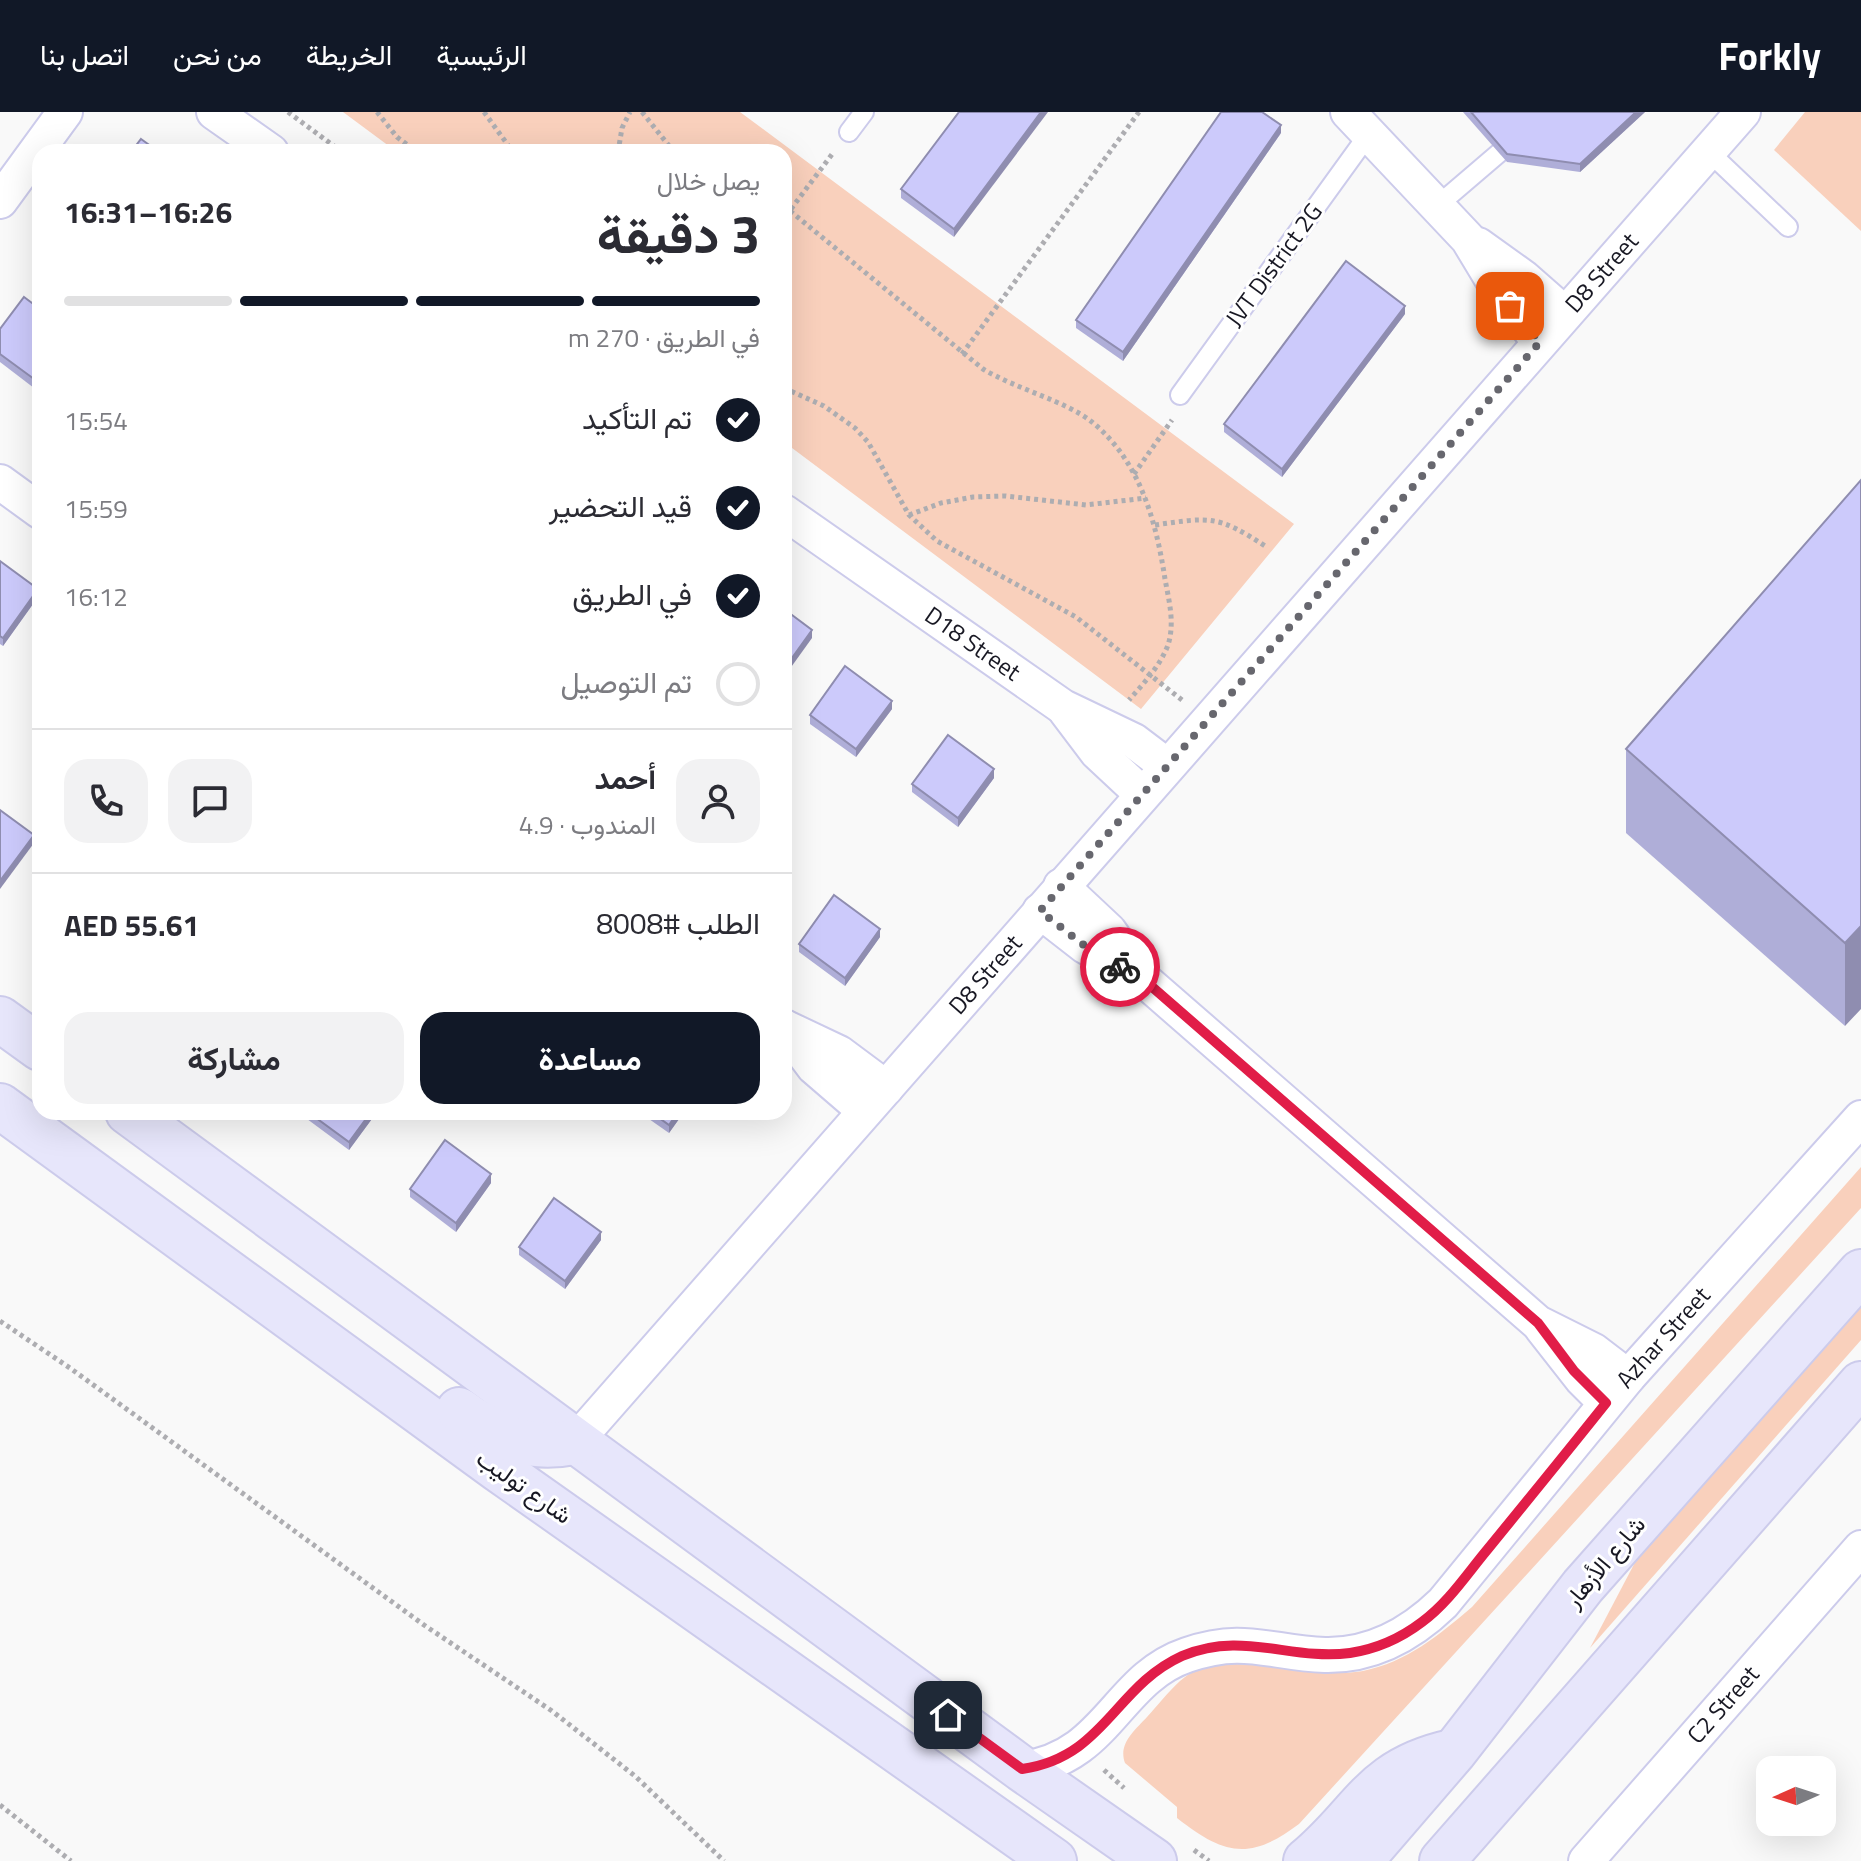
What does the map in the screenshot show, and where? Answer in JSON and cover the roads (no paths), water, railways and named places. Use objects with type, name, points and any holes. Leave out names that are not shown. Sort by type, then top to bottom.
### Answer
[{"type":"street","points":[[42,144],[65,112]]},
{"type":"street","points":[[214,112],[260,144]]},
{"type":"street","name":"D8 Street","points":[[575,1442],[1743,112]]},
{"type":"street","points":[[1358,123],[1468,239],[1524,278],[1565,314]]},
{"type":"street","points":[[0,201],[32,157]]},
{"type":"street","points":[[1468,239],[1503,297],[1540,342]]},
{"type":"street","points":[[0,482],[32,505]]},
{"type":"street","name":"D18 Street","points":[[792,518],[1063,707],[1134,741],[1167,766]]},
{"type":"street","points":[[1063,707],[1105,761],[1142,794]]},
{"type":"street","points":[[1050,898],[1085,946],[1143,979],[1538,1323],[1574,1371],[1606,1403]]},
{"type":"street","points":[[0,1019],[32,1042]]},
{"type":"street","points":[[792,1038],[814,1067],[876,1100]]},
{"type":"street","name":"شارع توليب","points":[[0,1106],[1020,1844],[1054,1861]]},
{"type":"street","name":"Azhar Street","points":[[1022,1769],[1061,1760],[1082,1746],[1136,1689],[1158,1670],[1182,1656],[1237,1644],[1325,1655],[1351,1653],[1402,1636],[1443,1603],[1628,1377],[1861,1118]]},
{"type":"street","points":[[139,1120],[1022,1769],[1154,1861]]},
{"type":"street","name":"شارع الأزهار","points":[[1360,1861],[1454,1752],[1583,1586],[1861,1272]]},
{"type":"street","points":[[1538,1323],[1594,1351],[1628,1377]]},
{"type":"street","points":[[326,1343],[343,1342],[377,1350],[499,1436],[536,1446],[575,1442]]},
{"type":"street","points":[[1442,1861],[1861,1384]]},
{"type":"street","name":"C2 Street","points":[[1586,1861],[1861,1548]]},
{"type":"street","points":[[1306,1861],[1389,1776],[1432,1757],[1454,1752]]},
{"type":"lane","points":[[849,132],[864,112]]},
{"type":"lane","name":"JVT District 2G","points":[[1180,395],[1358,123]]},
{"type":"lane","points":[[1708,151],[1788,227]]},
{"type":"lane","points":[[1437,206],[1499,153]]}]
